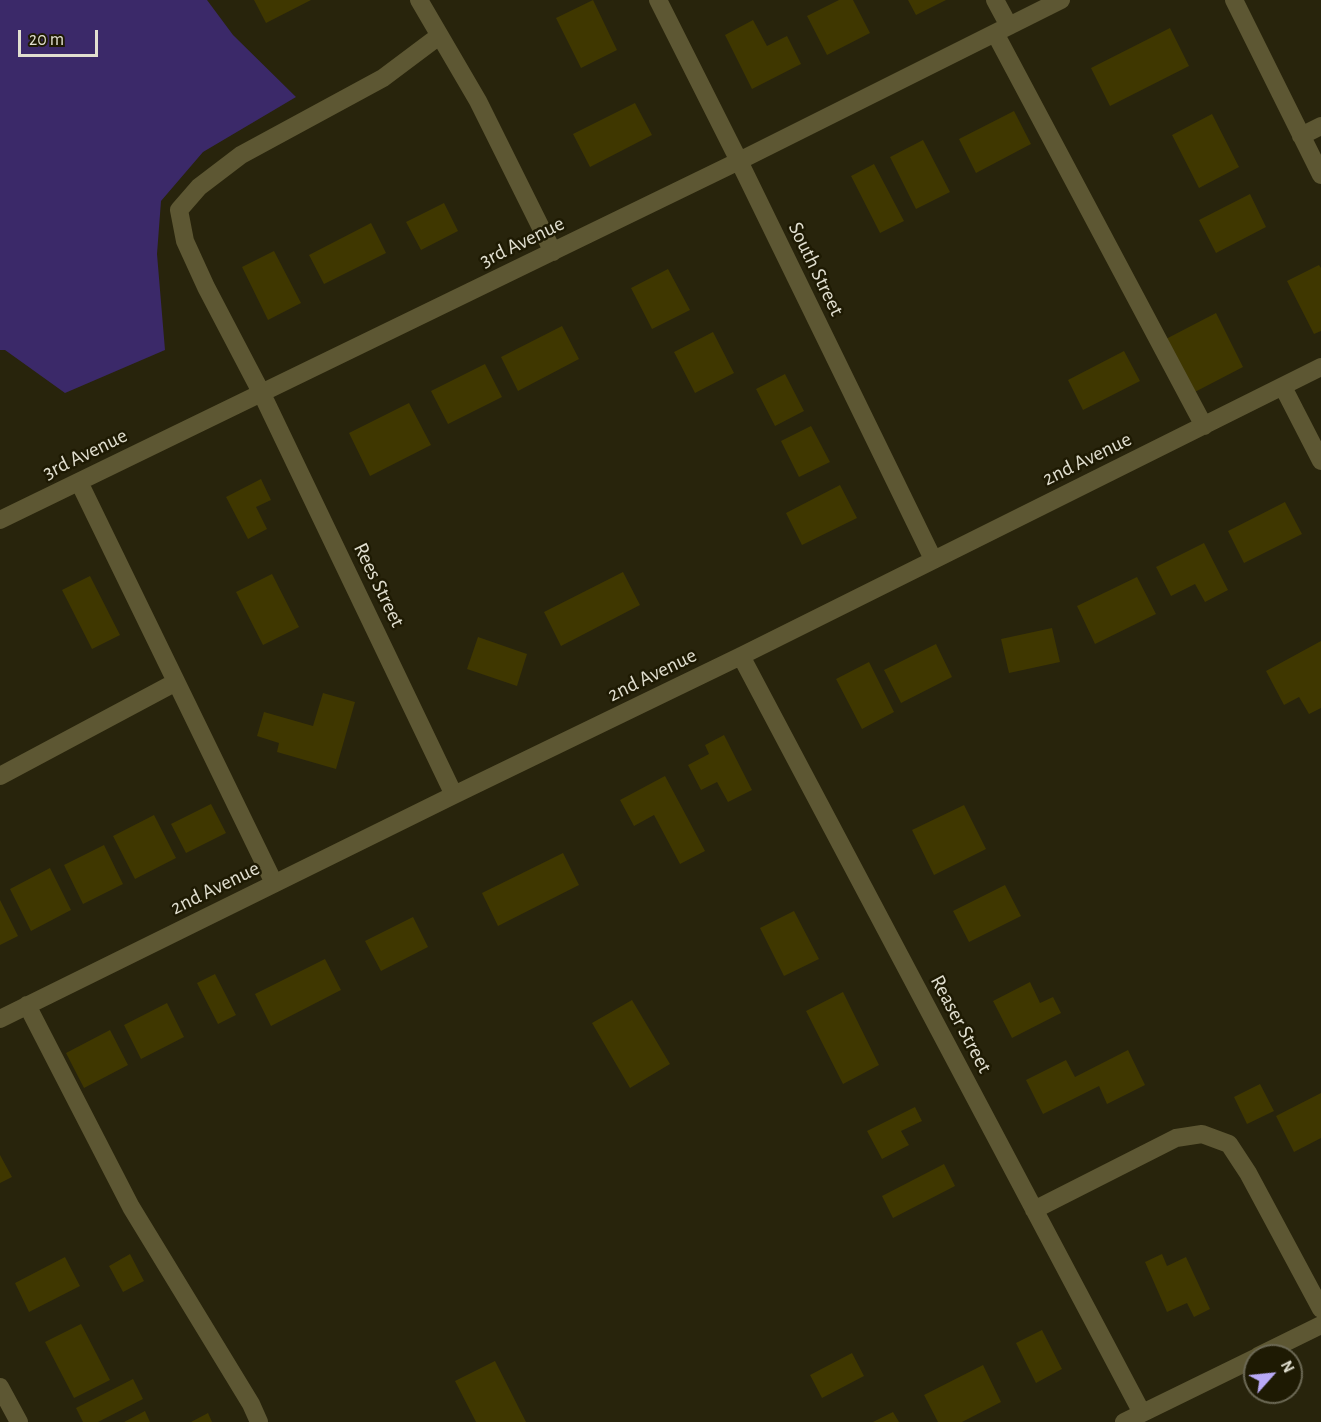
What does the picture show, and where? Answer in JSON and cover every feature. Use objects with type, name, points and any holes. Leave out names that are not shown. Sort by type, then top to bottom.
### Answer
[{"type":"street","points":[[419,0],[478,101],[553,252]]},
{"type":"street","name":"South Street","points":[[658,0],[933,560]]},
{"type":"street","points":[[995,0],[1002,29],[1204,426]]},
{"type":"street","name":"3rd Avenue","points":[[0,520],[739,161],[1061,0]]},
{"type":"street","points":[[1234,0],[1321,175]]},
{"type":"street","name":"Rees Street","points":[[440,36],[383,78],[241,154],[198,187],[179,210],[185,241],[193,260],[262,394],[454,795]]},
{"type":"street","points":[[1301,136],[1321,126]]},
{"type":"street","name":"2nd Avenue","points":[[0,1019],[454,795],[741,657],[1321,367]]},
{"type":"street","points":[[1283,387],[1321,461]]},
{"type":"street","points":[[79,482],[274,883]]},
{"type":"street","name":"Reaser Street","points":[[741,657],[1142,1413]]},
{"type":"street","points":[[0,776],[176,682]]},
{"type":"street","points":[[27,1005],[131,1207],[251,1404],[259,1422]]},
{"type":"street","points":[[1034,1210],[1176,1138],[1202,1134],[1229,1144],[1248,1173],[1321,1309]]},
{"type":"street","points":[[1283,1344],[1321,1325]]},
{"type":"street","points":[[1124,1422],[1243,1364]]},
{"type":"street","points":[[0,1387],[19,1422]]},
{"type":"shaded area","points":[[0,0],[207,0],[233,35],[296,97],[203,152],[161,201],[157,254],[165,350],[65,393],[5,350],[0,350]]},
{"type":"building","points":[[254,0],[311,0],[266,23]]},
{"type":"building","points":[[593,0],[617,50],[581,68],[556,18]]},
{"type":"building","points":[[839,0],[853,0],[870,33],[827,55],[807,16]]},
{"type":"building","points":[[908,0],[946,0],[916,15]]},
{"type":"building","points":[[753,20],[767,46],[787,36],[801,64],[752,89],[725,35]]},
{"type":"building","points":[[1170,28],[1189,66],[1110,106],[1091,68]]},
{"type":"building","points":[[635,103],[652,135],[590,167],[573,134]]},
{"type":"building","points":[[1014,111],[1031,144],[976,173],[959,139]]},
{"type":"building","points":[[1212,114],[1239,167],[1199,188],[1172,135]]},
{"type":"building","points":[[923,140],[950,192],[916,209],[890,157]]},
{"type":"building","points":[[874,164],[904,221],[880,233],[851,176]]},
{"type":"building","points":[[1250,194],[1266,227],[1216,253],[1199,220]]},
{"type":"building","points":[[444,203],[458,231],[421,250],[406,222]]},
{"type":"building","points":[[371,223],[386,253],[324,284],[309,255]]},
{"type":"building","points":[[274,251],[301,303],[268,320],[242,267]]},
{"type":"building","points":[[1319,265],[1321,268],[1321,331],[1314,334],[1287,281]]},
{"type":"building","points":[[668,269],[690,310],[652,329],[631,288]]},
{"type":"building","points":[[1216,313],[1243,367],[1191,394],[1164,340]]},
{"type":"building","points":[[562,326],[579,359],[518,391],[501,357]]},
{"type":"building","points":[[713,332],[734,373],[695,393],[674,352]]},
{"type":"building","points":[[1124,351],[1140,381],[1083,410],[1068,380]]},
{"type":"building","points":[[485,364],[502,397],[448,424],[431,391]]},
{"type":"building","points":[[785,374],[804,411],[775,426],[756,389]]},
{"type":"building","points":[[409,403],[431,445],[370,476],[349,433]]},
{"type":"building","points":[[811,426],[830,462],[799,477],[781,441]]},
{"type":"building","points":[[261,479],[271,500],[256,507],[267,529],[248,539],[226,497]]},
{"type":"building","points":[[840,485],[857,518],[802,545],[786,513]]},
{"type":"building","points":[[1285,502],[1302,534],[1244,563],[1228,531]]},
{"type":"building","points":[[1204,543],[1228,590],[1205,602],[1195,584],[1171,596],[1156,567]]},
{"type":"building","points":[[623,572],[640,605],[561,646],[544,612]]},
{"type":"building","points":[[272,574],[299,627],[263,645],[236,592]]},
{"type":"building","points":[[90,576],[120,635],[92,649],[62,590]]},
{"type":"building","points":[[1137,577],[1156,614],[1095,644],[1077,606]]},
{"type":"building","points":[[1052,628],[1060,662],[1009,673],[1001,639]]},
{"type":"building","points":[[478,637],[527,654],[517,686],[467,669]]},
{"type":"building","points":[[1321,641],[1321,708],[1309,714],[1299,697],[1284,705],[1266,671]]},
{"type":"building","points":[[936,644],[952,677],[901,703],[884,670]]},
{"type":"building","points":[[869,662],[894,712],[862,729],[836,679]]},
{"type":"building","points":[[323,693],[355,702],[336,769],[277,752],[279,743],[257,736],[264,712],[313,726]]},
{"type":"building","points":[[724,735],[752,790],[728,802],[717,782],[701,790],[688,765],[709,754],[705,745]]},
{"type":"building","points":[[665,776],[705,851],[680,864],[654,815],[634,826],[620,800]]},
{"type":"building","points":[[211,804],[226,833],[186,853],[171,824]]},
{"type":"building","points":[[964,805],[986,849],[934,875],[912,830]]},
{"type":"building","points":[[154,815],[176,858],[135,879],[113,836]]},
{"type":"building","points":[[104,845],[123,884],[83,904],[64,865]]},
{"type":"building","points":[[563,853],[579,885],[498,926],[482,893]]},
{"type":"building","points":[[50,868],[71,910],[31,931],[10,889]]},
{"type":"building","points":[[1005,885],[1021,916],[969,942],[953,911]]},
{"type":"building","points":[[0,900],[18,936],[0,945]]},
{"type":"building","points":[[794,911],[819,959],[784,976],[760,928]]},
{"type":"building","points":[[413,917],[428,947],[381,971],[365,941]]},
{"type":"building","points":[[325,959],[341,990],[271,1026],[255,994]]},
{"type":"building","points":[[215,974],[236,1015],[218,1024],[197,983]]},
{"type":"building","points":[[1030,982],[1040,1003],[1053,997],[1061,1013],[1012,1038],[993,1001]]},
{"type":"building","points":[[843,992],[879,1065],[843,1084],[806,1011]]},
{"type":"building","points":[[632,1000],[670,1064],[630,1088],[592,1023]]},
{"type":"building","points":[[167,1003],[184,1037],[141,1059],[124,1025]]},
{"type":"building","points":[[110,1030],[128,1065],[84,1088],[66,1053]]},
{"type":"building","points":[[1128,1050],[1145,1085],[1107,1104],[1099,1086],[1043,1114],[1026,1080],[1066,1060],[1075,1077]]},
{"type":"building","points":[[1260,1084],[1274,1111],[1247,1124],[1234,1097]]},
{"type":"building","points":[[1321,1093],[1321,1138],[1294,1152],[1276,1116]]},
{"type":"building","points":[[915,1107],[922,1121],[901,1131],[909,1145],[882,1159],[867,1131]]},
{"type":"building","points":[[0,1155],[12,1177],[0,1183]]},
{"type":"building","points":[[944,1164],[955,1186],[893,1218],[882,1196]]},
{"type":"building","points":[[130,1254],[144,1281],[123,1292],[109,1266]]},
{"type":"building","points":[[1162,1254],[1167,1266],[1186,1257],[1210,1309],[1194,1317],[1187,1303],[1167,1312],[1145,1262]]},
{"type":"building","points":[[65,1257],[80,1286],[29,1312],[15,1283]]},
{"type":"building","points":[[81,1324],[110,1380],[74,1398],[45,1342]]},
{"type":"building","points":[[1042,1330],[1062,1369],[1036,1383],[1016,1343]]},
{"type":"building","points":[[852,1353],[864,1376],[822,1398],[810,1375]]},
{"type":"building","points":[[495,1361],[526,1422],[476,1422],[455,1381]]},
{"type":"building","points":[[983,1365],[1001,1402],[962,1422],[938,1422],[924,1395]]},
{"type":"building","points":[[133,1379],[143,1399],[98,1422],[83,1422],[76,1408]]},
{"type":"building","points":[[145,1411],[150,1422],[124,1422]]},
{"type":"building","points":[[893,1412],[899,1422],[873,1422]]},
{"type":"building","points":[[208,1413],[212,1422],[191,1422]]}]
